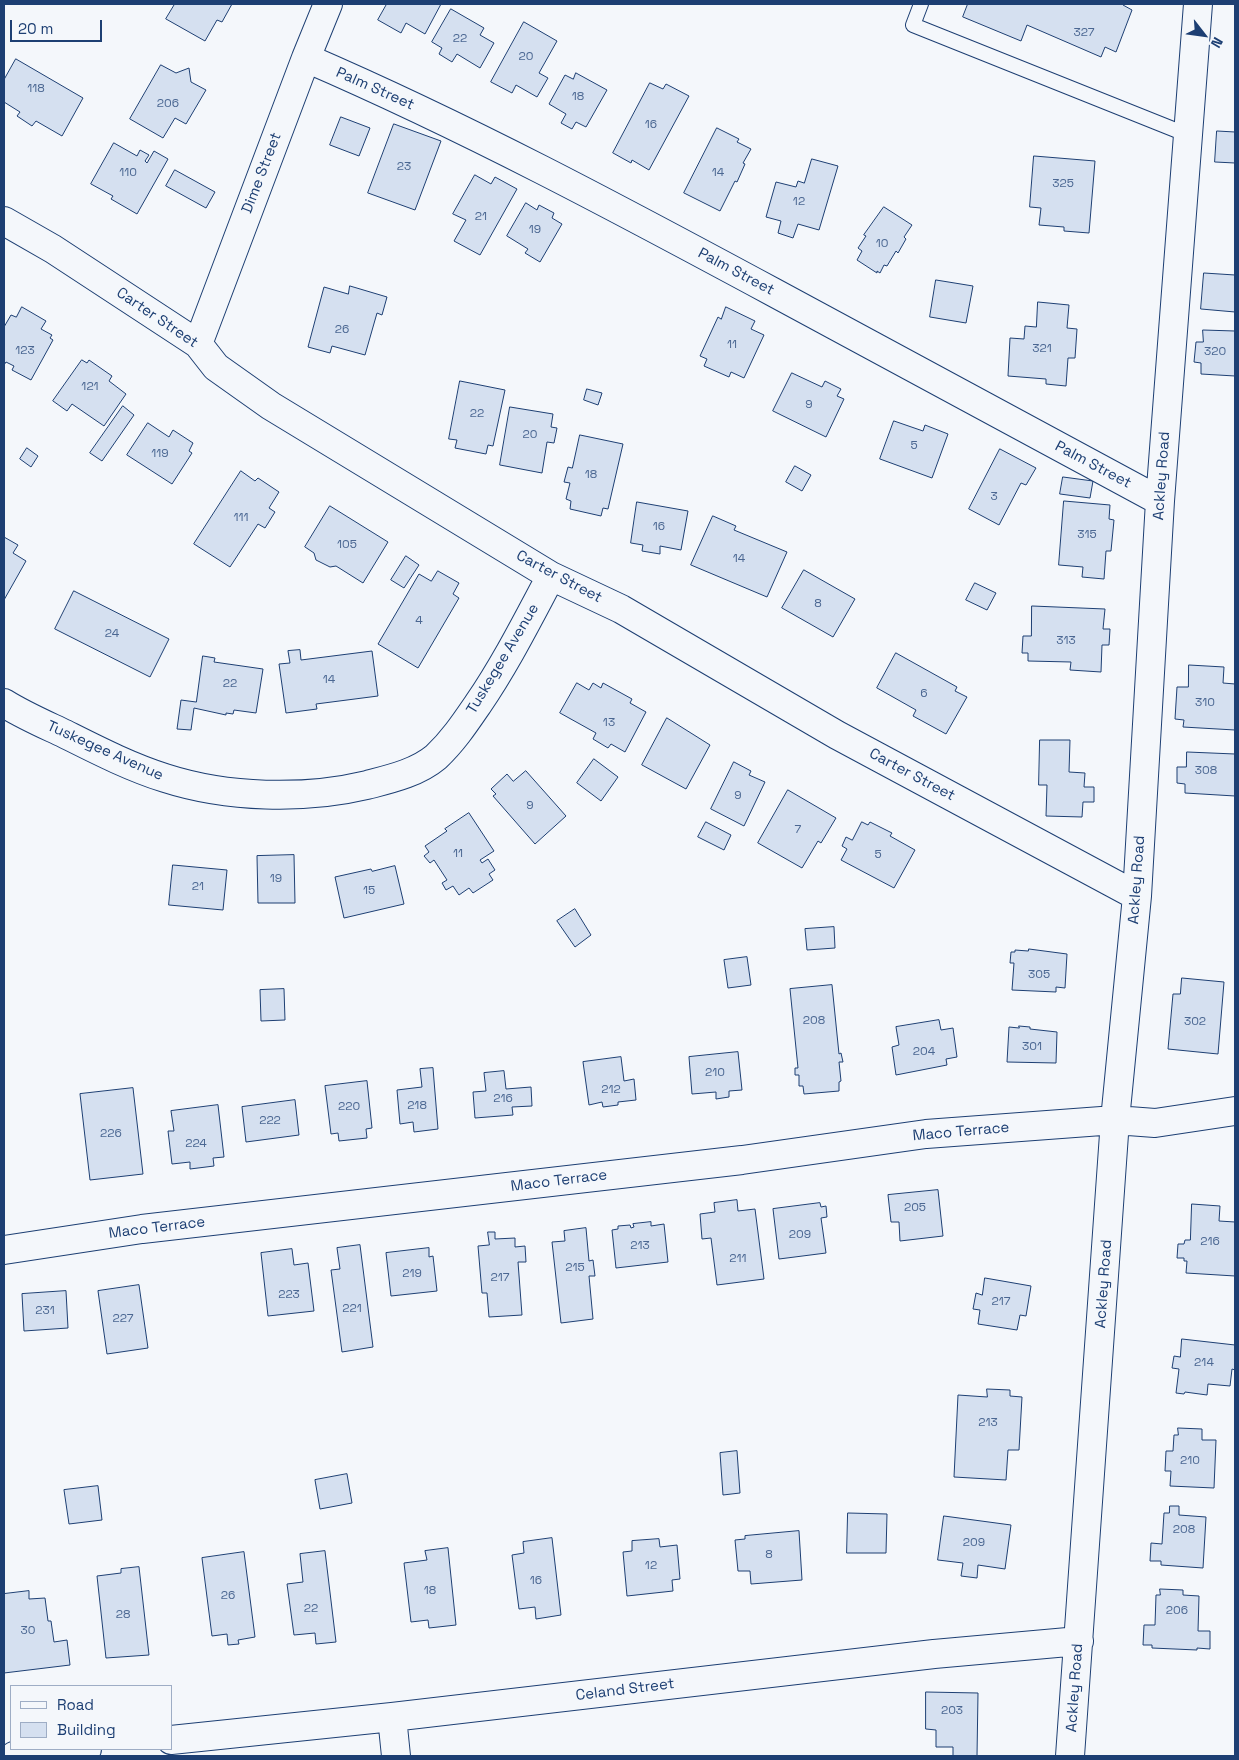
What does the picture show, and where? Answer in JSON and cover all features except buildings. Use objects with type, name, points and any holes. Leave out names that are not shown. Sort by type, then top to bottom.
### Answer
[{"type":"street","name":"Dime Street","points":[[198,344],[328,4]]},
{"type":"street","name":"Ackley Road","points":[[1070,1756],[1115,1120],[1137,896],[1160,501],[1198,4]]},
{"type":"street","name":"Palm Street","points":[[306,58],[382,91],[482,139],[691,248],[1160,501]]},
{"type":"street","name":"Carter Street","points":[[4,221],[53,249],[198,344],[216,367],[271,406],[551,576],[621,609],[837,735],[1137,896]]},
{"type":"street","name":"Tuskegee Avenue","points":[[5,706],[115,759],[163,778],[200,788],[246,794],[295,794],[346,790],[391,779],[417,769],[435,758],[456,737],[498,674],[551,576]]},
{"type":"street","name":"Maco Terrace","points":[[4,1250],[142,1229],[732,1161],[926,1134],[1115,1120],[1155,1123],[1235,1111]]},
{"type":"street","name":"Celand Street","points":[[172,1740],[392,1717],[934,1654],[1079,1641]]},
{"type":"street","points":[[392,1717],[396,1756]]},
{"type":"street","points":[[14,1756],[77,1750]]},
{"type":"lane","points":[[921,4],[913,25],[1188,135]]}]
